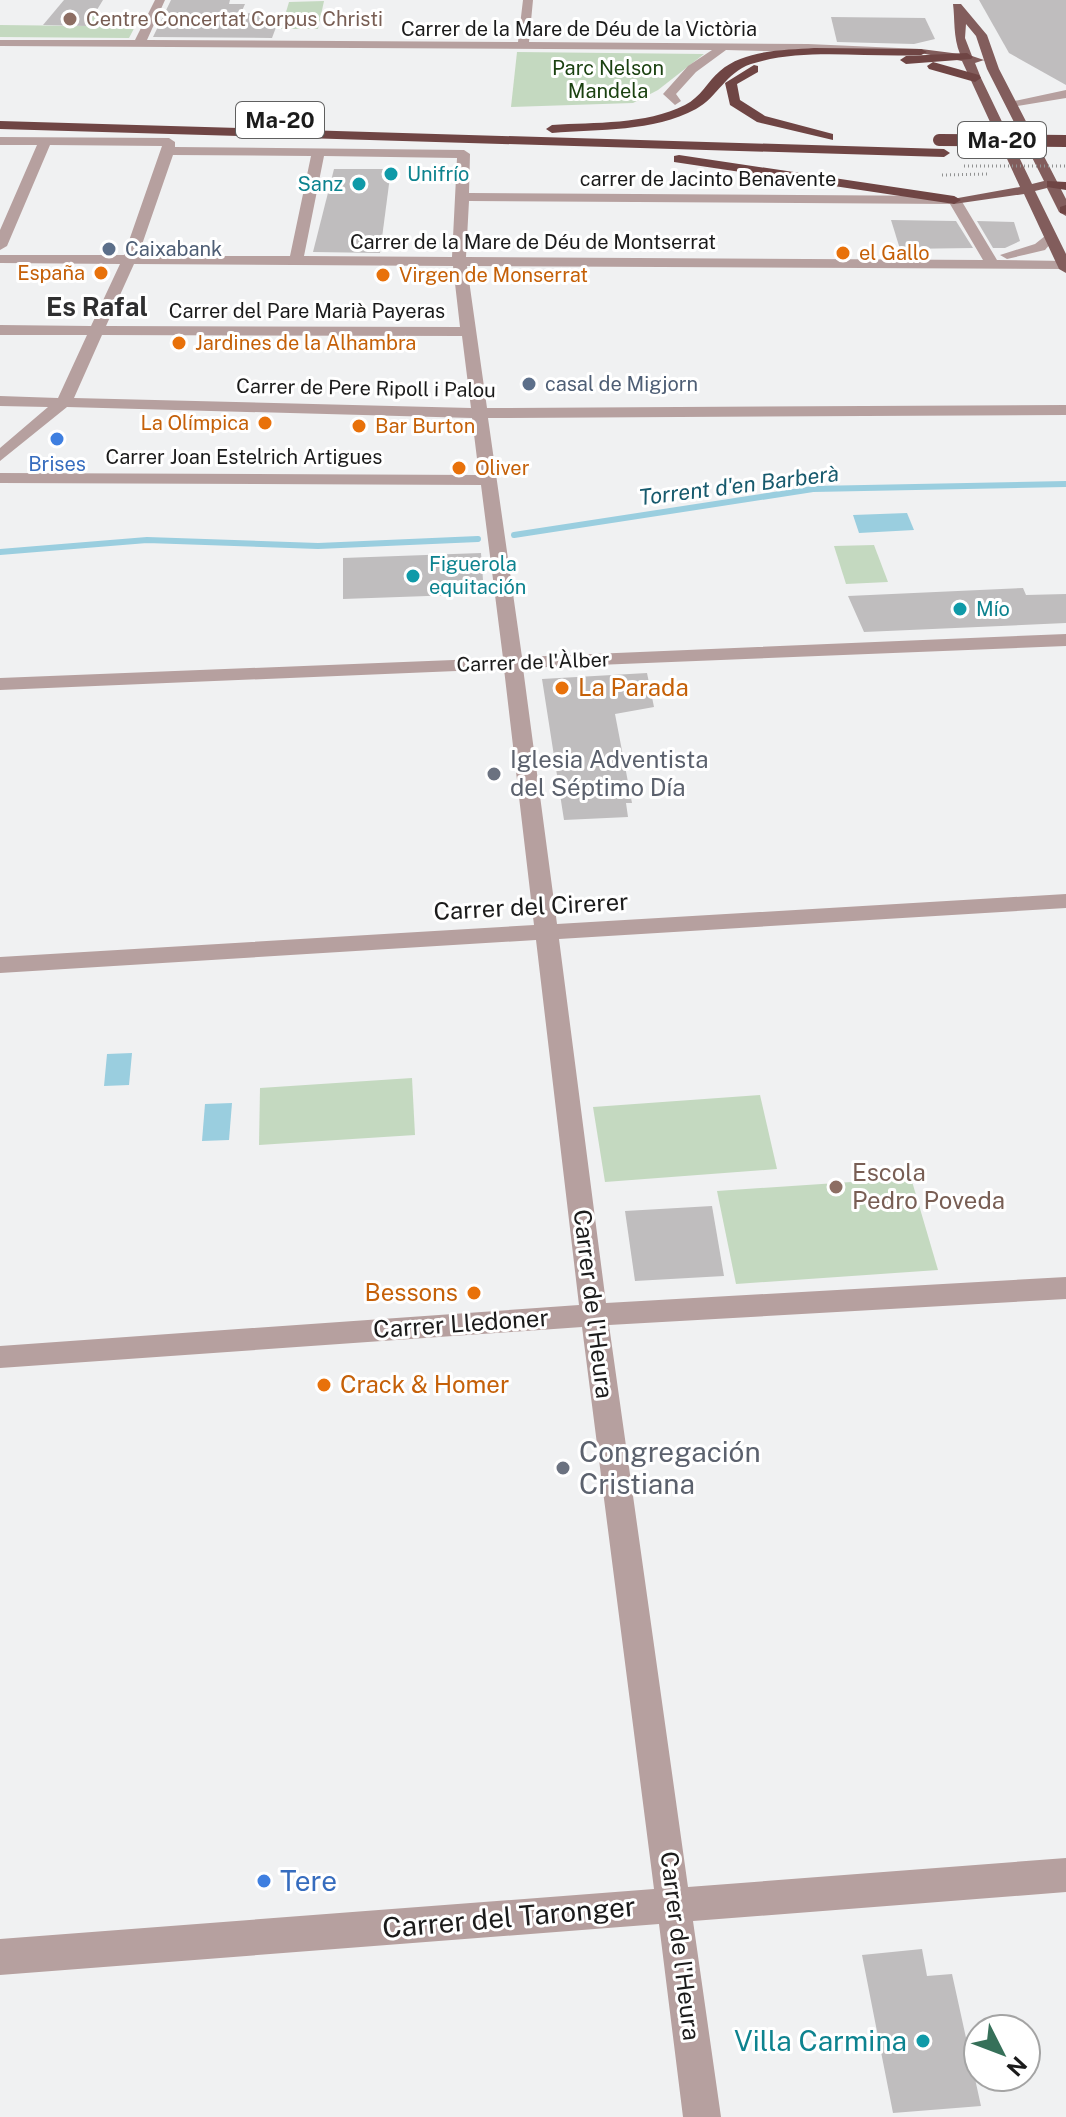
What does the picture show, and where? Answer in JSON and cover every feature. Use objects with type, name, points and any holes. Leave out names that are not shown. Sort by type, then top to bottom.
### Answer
[{"type":"highway","points":[[829,137],[750,114],[734,102],[731,83],[745,72],[782,62],[903,60],[964,51]]},
{"type":"highway","points":[[552,129],[679,112],[699,101],[725,71],[763,58],[801,53],[921,52]]},
{"type":"highway","points":[[903,60],[975,78]]},
{"type":"highway","name":"Ma-20","points":[[0,111],[829,137],[1066,154]]},
{"type":"highway","name":"Ma-20","points":[[0,125],[574,143],[941,146],[1066,141]]},
{"type":"highway","points":[[574,143],[954,200]]},
{"type":"main road","points":[[954,0],[961,15],[981,35],[1011,103],[1059,185],[1066,210]]},
{"type":"main road","points":[[961,15],[964,51],[975,78],[1065,266]]},
{"type":"main road","points":[[921,52],[945,53],[986,48]]},
{"type":"main road","points":[[964,51],[992,65]]},
{"type":"main road","points":[[954,200],[985,199],[1023,182],[1059,185]]},
{"type":"main road","points":[[954,200],[1011,211],[1047,230]]},
{"type":"street","points":[[139,44],[160,0]]},
{"type":"street","points":[[523,47],[528,0]]},
{"type":"street","name":"Carrer de la Mare de Déu de la Victòria","points":[[0,43],[892,49],[921,52]]},
{"type":"street","points":[[675,101],[669,94],[679,82],[722,48]]},
{"type":"street","points":[[1011,103],[1066,94]]},
{"type":"street","points":[[0,141],[169,142],[129,260],[100,330],[64,402],[0,456]]},
{"type":"street","points":[[0,246],[45,142]]},
{"type":"street","points":[[168,151],[464,154],[462,197]]},
{"type":"street","points":[[296,260],[318,153]]},
{"type":"street","name":"carrer de Jacinto Benavente","points":[[462,197],[954,200]]},
{"type":"street","name":"Carrer de l'Heura","points":[[462,197],[459,261],[481,413],[594,1315],[702,2117]]},
{"type":"street","points":[[954,200],[990,260],[1031,251],[1047,230]]},
{"type":"street","name":"Carrer de la Mare de Déu de Montserrat","points":[[0,259],[990,260],[1065,266]]},
{"type":"street","name":"Carrer del Pare Marià Payeras","points":[[0,330],[469,332]]},
{"type":"street","name":"Carrer de Pere Ripoll i Palou","points":[[0,401],[481,413],[1066,410]]},
{"type":"street","name":"Carrer Joan Estelrich Artigues","points":[[0,478],[488,480]]},
{"type":"street","name":"Carrer de l'Àlber","points":[[0,684],[1066,640]]},
{"type":"street","name":"Carrer del Cirerer","points":[[0,965],[1066,901]]},
{"type":"street","name":"Carrer Lledoner","points":[[0,1357],[594,1315],[1066,1288]]},
{"type":"street","name":"Carrer del Taronger","points":[[0,1957],[1066,1875]]},
{"type":"path","points":[[964,166],[1066,166]]},
{"type":"green space","points":[[324,1],[318,29],[281,29],[289,2]]},
{"type":"green space","points":[[93,16],[140,17],[129,38],[0,37],[0,25],[87,26]]},
{"type":"green space","name":"Parc Nelson Mandela","points":[[517,52],[704,54],[658,90],[633,103],[511,107]]},
{"type":"green space","points":[[874,545],[888,582],[846,584],[834,546]]},
{"type":"green space","points":[[412,1078],[415,1135],[259,1145],[260,1088]]},
{"type":"green space","points":[[760,1095],[777,1169],[605,1182],[593,1107]]},
{"type":"green space","points":[[911,1178],[938,1270],[736,1284],[717,1191]]},
{"type":"water","points":[[907,513],[914,530],[859,533],[853,515]]},
{"type":"water","points":[[132,1053],[129,1085],[104,1086],[107,1054]]},
{"type":"water","points":[[232,1103],[229,1140],[202,1141],[205,1104]]},
{"type":"building","points":[[64,0],[103,0],[87,26],[43,25]]},
{"type":"building","points":[[171,0],[230,0],[229,4],[245,4],[241,13],[281,14],[272,38],[153,37]]},
{"type":"building","points":[[979,0],[1066,0],[1066,85],[1009,53]]},
{"type":"building","points":[[831,17],[925,18],[935,39],[914,44],[837,42]]},
{"type":"building","points":[[334,169],[391,169],[380,253],[313,252]]},
{"type":"building","points":[[891,220],[956,221],[973,248],[900,249]]},
{"type":"building","points":[[977,221],[1014,222],[1020,241],[1005,248],[993,248]]},
{"type":"building","name":"Figuerola equitación","points":[[481,553],[484,594],[343,599],[343,558]]},
{"type":"building","name":"Mío","points":[[1023,588],[1026,595],[1066,594],[1066,623],[864,632],[848,596]]},
{"type":"building","points":[[647,673],[654,707],[615,714],[632,803],[626,803],[628,817],[564,820],[542,679]]},
{"type":"building","points":[[712,1206],[724,1276],[635,1281],[625,1211]]},
{"type":"building","name":"Villa Carmina","points":[[922,1949],[927,1976],[952,1974],[962,2020],[962,2093],[978,2093],[981,2106],[893,2113],[862,1955]]},
{"type":"waterway","name":"Torrent d'en Barberà","points":[[514,535],[813,489],[1066,484]]},
{"type":"waterway","name":"Torrent d'en Barberà","points":[[0,552],[147,540],[318,546],[478,539]]},
{"type":"place","name":"Centre Concertat Corpus Christi","points":[[70,19]]},
{"type":"place","name":"Unifrío","points":[[391,174]]},
{"type":"place","name":"Sanz","points":[[359,184]]},
{"type":"place","name":"Caixabank","points":[[109,249]]},
{"type":"place","name":"el Gallo","points":[[843,253]]},
{"type":"place","name":"España","points":[[101,273]]},
{"type":"place","name":"Virgen de Monserrat","points":[[383,275]]},
{"type":"place","name":"Jardines de la Alhambra","points":[[179,343]]},
{"type":"place","name":"casal de Migjorn","points":[[529,384]]},
{"type":"place","name":"La Olímpica","points":[[265,423]]},
{"type":"place","name":"Bar Burton","points":[[359,426]]},
{"type":"place","name":"Brises","points":[[57,439]]},
{"type":"place","name":"Oliver","points":[[459,468]]},
{"type":"place","name":"Figuerola equitación","points":[[413,576]]},
{"type":"place","name":"Mío","points":[[960,609]]},
{"type":"place","name":"La Parada","points":[[562,688]]},
{"type":"place","name":"Iglesia Adventista del Séptimo Día","points":[[494,774]]},
{"type":"place","name":"Escola Pedro Poveda","points":[[836,1187]]},
{"type":"place","name":"Bessons","points":[[474,1293]]},
{"type":"place","name":"Crack & Homer","points":[[324,1385]]},
{"type":"place","name":"Congregación Cristiana","points":[[563,1468]]},
{"type":"place","name":"Tere","points":[[264,1881]]},
{"type":"place","name":"Villa Carmina","points":[[923,2041]]},
{"type":"district","name":"Es Rafal","points":[[97,307]]}]
